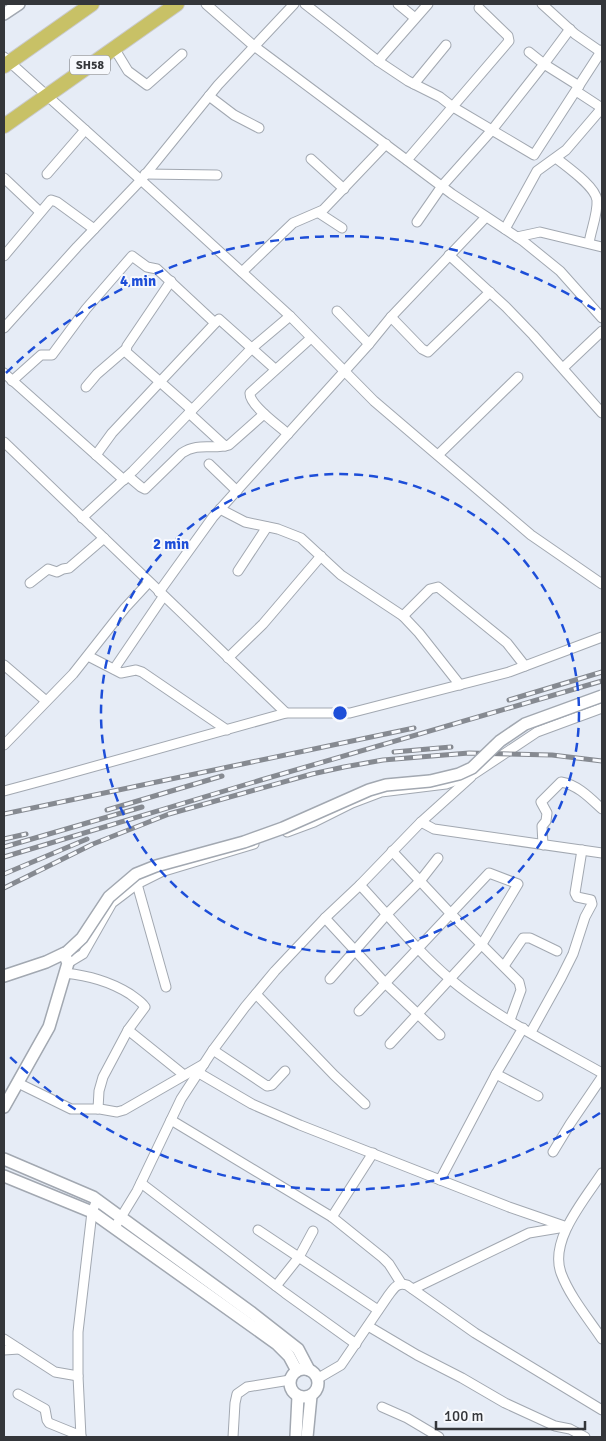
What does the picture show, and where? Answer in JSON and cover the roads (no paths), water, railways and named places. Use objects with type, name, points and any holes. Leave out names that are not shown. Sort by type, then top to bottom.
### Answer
[{"type":"main road","points":[[6,62],[92,4]]},
{"type":"main road","name":"SH58","points":[[4,126],[178,4]]},
{"type":"street","points":[[4,14],[19,4]]},
{"type":"street","points":[[206,4],[254,46],[442,186],[517,237],[560,271],[602,318]]},
{"type":"street","points":[[4,328],[143,177],[209,96],[294,4]]},
{"type":"street","points":[[305,4],[378,61],[534,155],[602,51],[570,30],[542,4]]},
{"type":"street","points":[[398,4],[415,18]]},
{"type":"street","points":[[378,61],[428,4]]},
{"type":"street","points":[[407,160],[509,41],[508,36],[480,8]]},
{"type":"street","points":[[417,222],[442,186],[492,130],[570,30]]},
{"type":"street","points":[[414,84],[446,45]]},
{"type":"street","points":[[114,48],[128,71],[147,84],[182,54]]},
{"type":"street","points":[[505,229],[538,172],[573,143],[602,108],[529,52]]},
{"type":"street","points":[[6,62],[84,130],[143,177],[290,316],[374,401],[531,535],[602,584]]},
{"type":"street","points":[[209,96],[234,116],[259,128]]},
{"type":"street","points":[[47,174],[84,130]]},
{"type":"street","points":[[242,272],[293,223],[319,213],[386,144]]},
{"type":"street","points":[[556,158],[590,187],[596,196],[597,205],[588,243]]},
{"type":"street","points":[[311,159],[344,189]]},
{"type":"street","points":[[143,177],[217,175]]},
{"type":"street","points":[[4,178],[40,212]]},
{"type":"street","points":[[4,256],[49,201],[53,200],[94,229]]},
{"type":"street","points":[[319,213],[342,228]]},
{"type":"street","points":[[114,669],[161,594],[220,509],[369,344],[391,317],[486,217]]},
{"type":"street","points":[[517,237],[540,232],[602,247]]},
{"type":"street","points":[[449,256],[490,292],[534,335],[602,413]]},
{"type":"street","points":[[12,381],[41,355],[52,355],[86,309],[131,257],[135,257],[147,266],[158,269],[215,323]]},
{"type":"street","points":[[86,387],[97,374],[126,349],[171,281]]},
{"type":"street","points":[[391,317],[424,351],[428,352],[490,292]]},
{"type":"street","points":[[337,311],[369,344]]},
{"type":"street","points":[[82,518],[126,478],[252,348],[290,316]]},
{"type":"street","points":[[96,454],[112,433],[219,319],[275,369]]},
{"type":"street","points":[[563,368],[602,332]]},
{"type":"street","points":[[288,434],[264,414],[251,400],[250,392],[311,338]]},
{"type":"street","points":[[126,349],[130,356],[160,382],[225,446]]},
{"type":"street","points":[[4,373],[96,454],[126,478],[145,489],[188,449],[200,446],[225,446],[235,442],[264,414]]},
{"type":"street","points":[[438,455],[518,377]]},
{"type":"street","points":[[4,442],[286,713]]},
{"type":"street","points":[[209,464],[237,491]]},
{"type":"street","points":[[220,509],[245,522],[291,533],[301,538],[341,575],[403,616],[419,633],[460,685]]},
{"type":"street","points":[[238,571],[267,527]]},
{"type":"street","points":[[30,583],[48,569],[56,572],[68,569],[104,538]]},
{"type":"street","points":[[228,658],[263,624],[321,556]]},
{"type":"street","points":[[4,745],[88,656],[149,582]]},
{"type":"street","points":[[403,616],[430,589],[438,587],[507,643],[525,666]]},
{"type":"street","points":[[4,790],[286,713],[350,713],[460,685],[509,672],[602,637]]},
{"type":"street","points":[[88,656],[123,673],[136,670],[142,672],[227,730]]},
{"type":"street","points":[[4,665],[46,701]]},
{"type":"street","points":[[4,1107],[49,1026],[66,961],[109,897],[136,874],[156,866],[244,842],[283,828],[370,790],[386,785],[430,780],[459,774],[472,768],[500,741],[525,724],[602,696]]},
{"type":"street","points":[[115,1227],[141,1183],[181,1099],[213,1050],[274,971],[421,822],[474,774],[537,732],[602,708]]},
{"type":"street","points":[[4,976],[46,962],[66,961],[83,954],[112,903],[137,884],[161,872],[242,849],[314,822],[352,802],[381,792],[446,784],[474,774]]},
{"type":"street","points":[[542,845],[542,826],[546,821],[547,813],[541,802],[561,782],[570,783],[584,792],[602,809]]},
{"type":"street","points":[[421,822],[434,829],[602,853]]},
{"type":"street","points":[[440,1180],[496,1074],[527,1030],[565,970],[592,904],[590,900],[575,895],[582,850]]},
{"type":"street","points":[[392,851],[451,914],[521,984],[510,1020]]},
{"type":"street","points":[[330,979],[387,914],[420,881],[438,858]]},
{"type":"street","points":[[359,1011],[488,873],[518,884],[482,944],[390,1044]]},
{"type":"street","points":[[137,884],[166,987]]},
{"type":"street","points":[[360,885],[418,948],[449,978],[476,999],[602,1073]]},
{"type":"street","points":[[325,918],[384,983],[440,1035]]},
{"type":"street","points":[[504,966],[523,938],[530,938],[557,951]]},
{"type":"street","points":[[66,961],[89,976],[120,988],[144,1004],[145,1007],[128,1030],[103,1077],[99,1091],[98,1109]]},
{"type":"street","points":[[256,994],[334,1075],[365,1104]]},
{"type":"street","points":[[128,1030],[184,1075]]},
{"type":"street","points":[[213,1050],[267,1086],[272,1085],[285,1071]]},
{"type":"street","points":[[18,1083],[71,1108],[117,1112],[124,1110],[205,1063]]},
{"type":"street","points":[[199,1073],[252,1104],[300,1125],[509,1207],[567,1227]]},
{"type":"street","points":[[496,1074],[538,1096]]},
{"type":"street","points":[[553,1152],[602,1077]]},
{"type":"street","points":[[171,1120],[332,1218],[383,1258],[401,1283],[413,1289],[475,1333],[602,1410]]},
{"type":"street","points":[[332,1218],[373,1153]]},
{"type":"street","points":[[4,1158],[93,1197],[298,1349],[313,1374],[316,1390],[311,1396],[305,1398],[298,1396],[290,1388],[292,1374],[297,1370],[305,1369],[313,1374],[341,1365],[378,1310],[396,1286],[401,1283]]},
{"type":"street","points":[[602,1173],[563,1234],[559,1253],[560,1271],[568,1288],[602,1339]]},
{"type":"street","points":[[4,1176],[92,1212],[115,1227],[277,1344],[289,1356],[297,1370]]},
{"type":"street","points":[[141,1183],[276,1286],[356,1344]]},
{"type":"street","points":[[18,1394],[44,1408],[49,1423],[81,1436],[78,1332],[92,1212],[97,1200]]},
{"type":"street","points":[[413,1289],[529,1233],[567,1227]]},
{"type":"street","points":[[258,1230],[378,1310]]},
{"type":"street","points":[[276,1286],[299,1257],[313,1232]]},
{"type":"street","points":[[368,1326],[416,1355],[462,1378],[500,1401],[555,1426],[570,1429],[585,1437]]},
{"type":"street","points":[[4,1339],[55,1372],[78,1376]]},
{"type":"street","points":[[4,1350],[19,1348]]},
{"type":"street","points":[[234,1437],[234,1403],[237,1394],[247,1387],[290,1380]]},
{"type":"street","points":[[296,1437],[298,1396]]},
{"type":"street","points":[[307,1437],[311,1396]]},
{"type":"street","points":[[382,1407],[407,1418],[439,1437]]},
{"type":"railway","points":[[509,700],[602,672]]},
{"type":"railway","points":[[4,857],[602,681]]},
{"type":"railway","points":[[4,814],[414,728]]},
{"type":"railway","points":[[394,752],[451,747]]},
{"type":"railway","points":[[4,888],[93,844],[169,814],[312,774],[344,767],[383,760],[469,753],[552,755],[602,761]]},
{"type":"railway","points":[[107,810],[222,776]]},
{"type":"railway","points":[[4,847],[142,807]]},
{"type":"railway","points":[[4,839],[26,834]]},
{"type":"railway","points":[[4,874],[87,839]]}]
